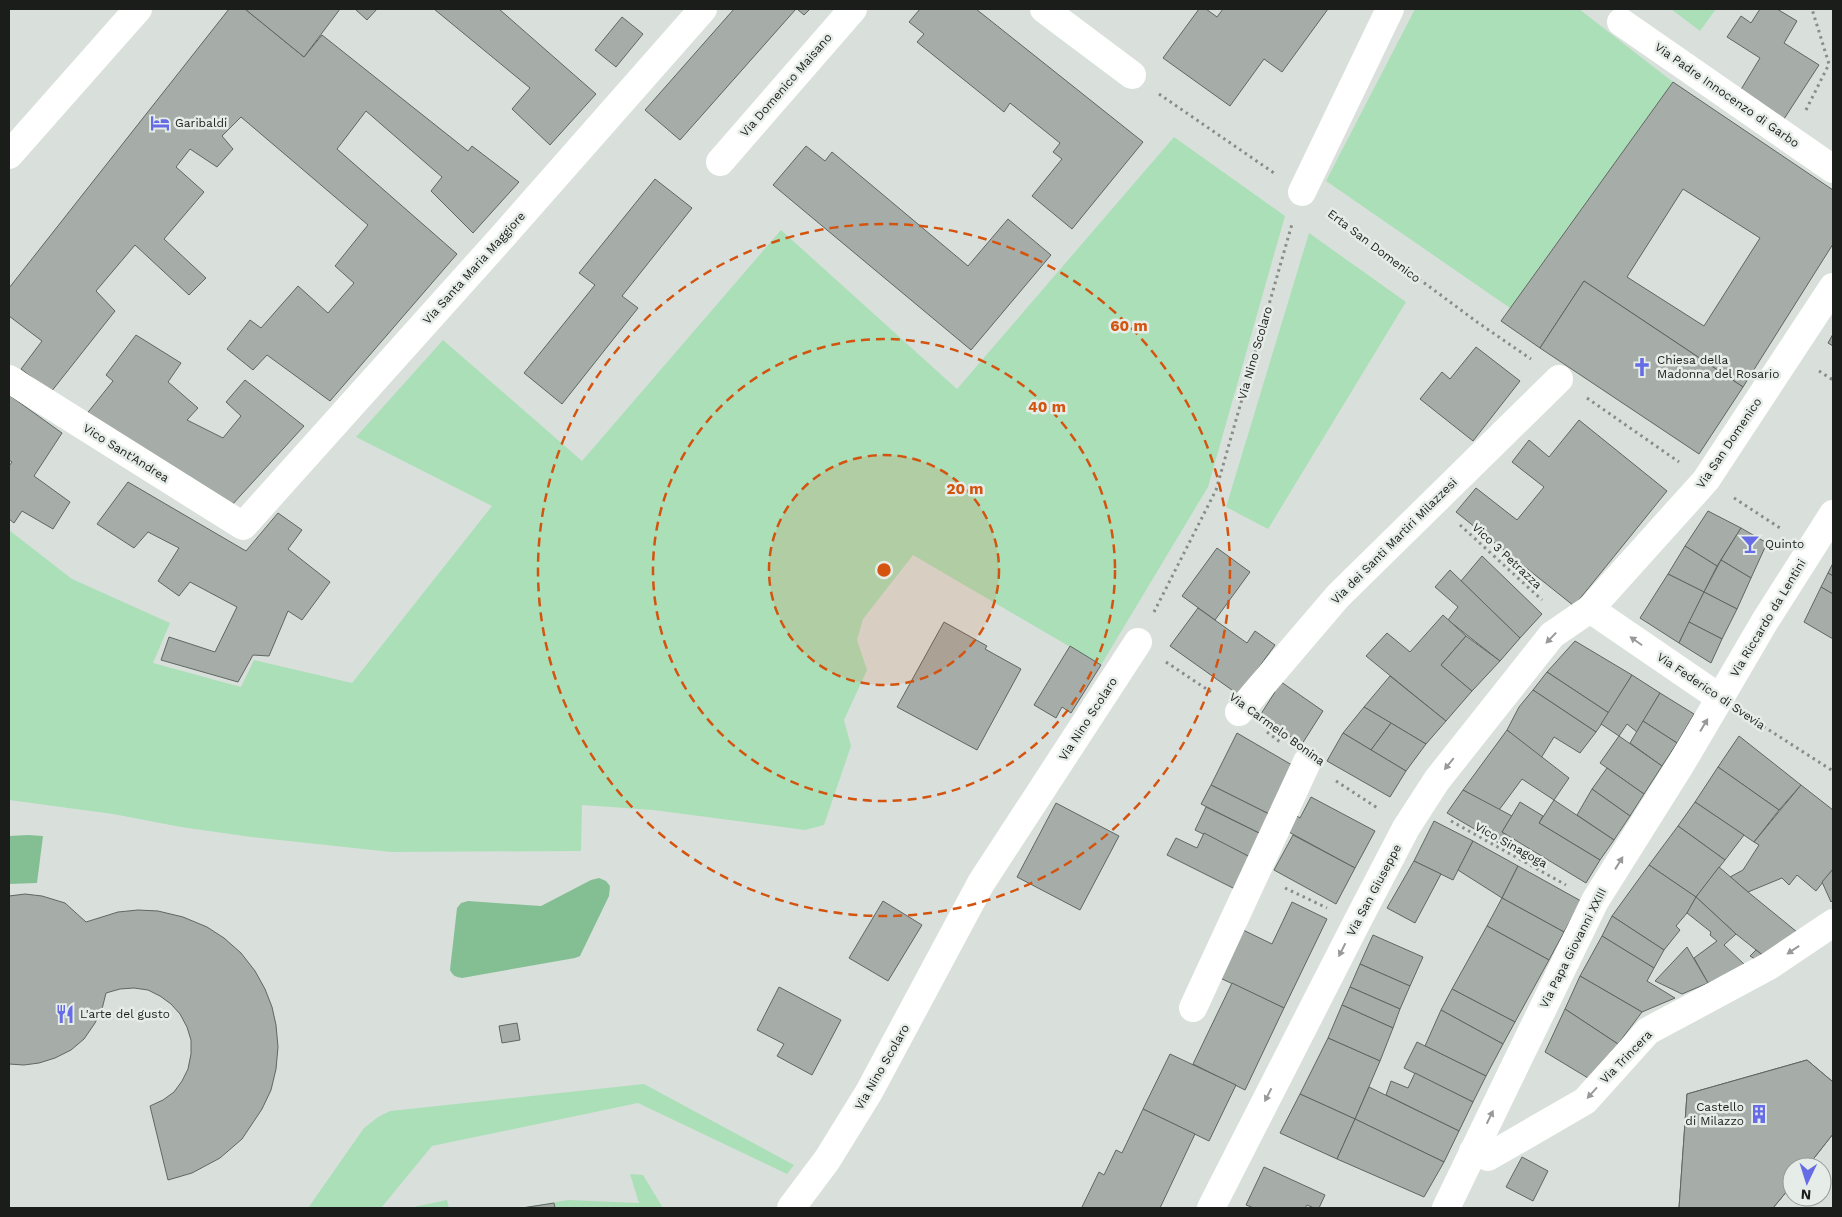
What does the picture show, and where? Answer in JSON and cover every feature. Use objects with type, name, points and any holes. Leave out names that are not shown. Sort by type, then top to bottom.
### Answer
[{"type":"street","points":[[9,155],[138,9]]},
{"type":"street","name":"Via Santa Maria Maggiore","points":[[243,526],[498,242],[703,9]]},
{"type":"street","name":"Via Domenico Maisano","points":[[720,162],[853,9]]},
{"type":"street","points":[[1044,9],[1132,75]]},
{"type":"street","points":[[1302,192],[1390,9]]},
{"type":"street","name":"Via Padre Innocenzo di Garbo","points":[[1621,22],[1833,169]]},
{"type":"street","name":"Via San Domenico","points":[[1579,616],[1706,480],[1833,287]]},
{"type":"street","name":"Vico Sant'Andrea","points":[[9,379],[243,526]]},
{"type":"street","name":"Via dei Santi Martiri Milazzesi","points":[[1239,712],[1338,596],[1559,379]]},
{"type":"street","name":"Via Riccardo da Lentini","points":[[1720,698],[1765,620],[1833,514]]},
{"type":"street","name":"Via Federico di Svevia","points":[[1579,616],[1720,698]]},
{"type":"street","name":"Via San Giuseppe","points":[[1211,1208],[1357,922],[1420,804],[1552,635],[1579,616]]},
{"type":"street","name":"Via Nino Scolaro","points":[[791,1208],[827,1160],[869,1092],[981,883],[1138,642]]},
{"type":"street","name":"Via Papa Giovanni XXIII","points":[[1446,1208],[1595,901],[1720,698]]},
{"type":"street","points":[[1193,1008],[1307,762]]},
{"type":"street","name":"Via Trincera","points":[[1473,1151],[1488,1157],[1585,1101],[1648,1031],[1769,966],[1833,923]]},
{"type":"path","points":[[1792,139],[1829,64],[1812,9]]},
{"type":"path","name":"Erta San Domenico","points":[[1132,75],[1302,192],[1477,322],[1706,480],[1811,548]]},
{"type":"path","name":"Via Nino Scolaro","points":[[1138,642],[1216,490],[1302,192]]},
{"type":"path","name":"Vico 3 Petrazza","points":[[1434,501],[1579,616]]},
{"type":"path","name":"Via Carmelo Bonina","points":[[1138,642],[1307,762],[1406,828]]},
{"type":"path","name":"Via Federico di Svevia","points":[[1720,698],[1833,771]]},
{"type":"path","name":"Vico Sinagoga","points":[[1420,804],[1595,901]]},
{"type":"path","points":[[1256,874],[1357,922]]},
{"type":"shaded area","points":[[1415,9],[1579,9],[1673,82],[1510,308],[1326,181]]},
{"type":"shaded area","points":[[1671,9],[1716,9],[1700,31]]},
{"type":"shaded area","points":[[1174,137],[1285,216],[1208,487],[1101,665],[913,555],[863,619],[857,640],[867,670],[844,720],[851,746],[824,825],[805,830],[653,810],[582,805],[581,851],[391,852],[251,837],[181,827],[113,814],[9,800],[9,530],[72,579],[170,623],[153,663],[241,687],[254,660],[352,683],[492,506],[356,437],[443,340],[582,461],[781,230],[957,389]]},
{"type":"shaded area","points":[[1309,233],[1406,302],[1268,529],[1226,507]]},
{"type":"shaded area","points":[[9,836],[43,836],[37,883],[9,884]]},
{"type":"shaded area","points":[[599,878],[606,881],[610,886],[609,896],[580,956],[462,978],[455,976],[451,972],[457,908],[461,903],[468,901],[541,906],[591,880]]},
{"type":"shaded area","points":[[644,1084],[794,1165],[787,1174],[638,1103],[432,1146],[381,1208],[308,1208],[364,1128],[378,1117],[390,1111]]},
{"type":"shaded area","points":[[630,1174],[643,1175],[663,1208],[520,1208],[568,1200],[639,1203]]},
{"type":"shaded area","points":[[447,1200],[449,1208],[409,1208]]},
{"type":"building","points":[[229,9],[245,9],[304,57],[322,35],[468,151],[472,146],[519,182],[473,233],[431,191],[442,177],[366,111],[337,149],[457,254],[330,401],[267,355],[253,370],[227,349],[250,320],[261,328],[298,286],[328,313],[354,283],[335,266],[368,225],[241,117],[222,136],[233,149],[217,167],[190,149],[176,167],[204,192],[164,239],[206,278],[189,295],[135,245],[96,291],[115,311],[51,392],[21,369],[42,341],[9,316],[9,288]]},
{"type":"building","points":[[245,9],[340,9],[304,57]]},
{"type":"building","points":[[355,9],[377,9],[367,20]]},
{"type":"building","points":[[434,9],[499,9],[596,94],[550,145],[512,109],[530,88]]},
{"type":"building","points":[[734,9],[796,9],[680,140],[645,110]]},
{"type":"building","points":[[797,9],[810,9],[804,15]]},
{"type":"building","points":[[920,9],[976,9],[1143,142],[1072,229],[1032,196],[1062,159],[1053,152],[1060,143],[1010,103],[1004,112],[917,42],[924,34],[909,22]]},
{"type":"building","points":[[1199,9],[1206,9],[1217,17],[1223,9],[1328,9],[1282,72],[1264,59],[1230,106],[1163,58]]},
{"type":"building","points":[[1760,9],[1777,9],[1797,21],[1784,43],[1819,65],[1784,119],[1740,91],[1760,58],[1727,37],[1741,16],[1751,23]]},
{"type":"building","points":[[622,17],[643,34],[616,67],[595,50]]},
{"type":"building","points":[[1673,82],[1833,190],[1833,244],[1743,387],[1584,281],[1540,348],[1501,321]],"holes":[[[1683,189],[1760,238],[1704,326],[1627,277]]]},
{"type":"building","points":[[806,146],[825,161],[832,152],[968,266],[1008,219],[1051,255],[971,350],[773,185]]},
{"type":"building","points":[[655,179],[692,208],[622,296],[638,308],[562,404],[524,373],[595,285],[579,273]]},
{"type":"building","name":"Chiesa della Madonna del Rosario","points":[[1584,281],[1743,387],[1699,454],[1540,348]]},
{"type":"building","points":[[1833,334],[1833,346],[1828,343]]},
{"type":"building","points":[[136,335],[181,363],[168,382],[198,408],[187,420],[223,438],[241,416],[226,402],[245,380],[304,426],[231,506],[85,416],[113,381],[106,375]]},
{"type":"building","points":[[1476,347],[1520,381],[1473,441],[1420,399],[1442,372],[1450,379]]},
{"type":"building","points":[[9,395],[62,433],[34,476],[70,502],[53,529],[22,511],[14,523],[9,519],[9,466],[12,462],[9,460]]},
{"type":"building","points":[[1579,420],[1667,491],[1574,606],[1456,512],[1476,488],[1517,520],[1544,487],[1512,462],[1529,440],[1549,457]]},
{"type":"building","points":[[128,482],[246,551],[278,513],[302,530],[288,549],[330,582],[302,620],[288,611],[269,656],[253,655],[238,682],[161,660],[169,637],[215,652],[237,607],[190,582],[179,596],[158,581],[179,548],[148,532],[134,548],[97,524]]},
{"type":"building","points":[[1708,511],[1741,528],[1717,566],[1685,546]]},
{"type":"building","points":[[1741,528],[1767,543],[1751,578],[1721,560]]},
{"type":"building","points":[[1685,546],[1717,566],[1704,592],[1668,574]]},
{"type":"building","points":[[1217,548],[1250,572],[1215,620],[1182,596]]},
{"type":"building","points":[[1482,556],[1542,614],[1520,638],[1461,581]]},
{"type":"building","points":[[1721,560],[1751,578],[1737,609],[1704,592]]},
{"type":"building","points":[[1833,563],[1833,576],[1828,573]]},
{"type":"building","points":[[1450,570],[1520,638],[1500,661],[1448,620],[1458,607],[1435,587]]},
{"type":"building","points":[[1828,573],[1833,576],[1833,594],[1821,587]]},
{"type":"building","points":[[1668,574],[1704,592],[1679,643],[1640,618]]},
{"type":"building","points":[[1821,587],[1833,594],[1833,639],[1804,622]]},
{"type":"building","points":[[1704,592],[1737,609],[1722,639],[1689,622]]},
{"type":"building","points":[[1198,608],[1247,643],[1255,631],[1275,645],[1239,695],[1170,646]]},
{"type":"building","points":[[1443,615],[1466,636],[1441,665],[1472,691],[1446,721],[1366,656],[1387,633],[1410,652]]},
{"type":"building","points":[[944,622],[987,646],[985,649],[1021,669],[977,750],[897,707]]},
{"type":"building","points":[[1689,622],[1722,639],[1711,663],[1679,643]]},
{"type":"building","points":[[1466,636],[1500,661],[1472,691],[1441,665]]},
{"type":"building","points":[[1575,641],[1632,675],[1609,713],[1547,672]]},
{"type":"building","points":[[1070,646],[1101,665],[1071,713],[1062,707],[1056,718],[1034,705]]},
{"type":"building","points":[[1547,672],[1609,713],[1596,732],[1533,690]]},
{"type":"building","points":[[1632,675],[1660,693],[1637,732],[1627,724],[1619,736],[1601,724]]},
{"type":"building","points":[[1390,676],[1446,721],[1426,744],[1364,707]]},
{"type":"building","points":[[1274,677],[1323,711],[1302,744],[1259,717],[1275,692],[1267,687]]},
{"type":"building","points":[[1533,690],[1596,732],[1580,753],[1554,737],[1541,758],[1507,730],[1519,707]]},
{"type":"building","points":[[1660,693],[1694,714],[1677,743],[1643,721]]},
{"type":"building","points":[[1364,707],[1391,723],[1371,750],[1343,733]]},
{"type":"building","points":[[1643,721],[1677,743],[1662,766],[1630,743]]},
{"type":"building","points":[[1391,723],[1426,744],[1406,771],[1371,750]]},
{"type":"building","points":[[1507,730],[1569,778],[1554,800],[1522,779],[1499,810],[1463,790]]},
{"type":"building","points":[[1237,733],[1292,765],[1269,814],[1211,785]]},
{"type":"building","points":[[1343,733],[1406,771],[1390,797],[1327,761]]},
{"type":"building","points":[[1619,736],[1662,766],[1644,794],[1600,763]]},
{"type":"building","points":[[1739,736],[1801,785],[1779,810],[1718,767]]},
{"type":"building","points":[[1718,767],[1779,810],[1754,842],[1695,802]]},
{"type":"building","points":[[1607,768],[1644,794],[1630,816],[1592,789]]},
{"type":"building","points":[[1211,785],[1269,814],[1261,834],[1201,804]]},
{"type":"building","points":[[1801,785],[1833,810],[1833,869],[1816,891],[1797,875],[1789,885],[1782,878],[1748,892],[1730,877],[1743,870],[1759,845],[1754,842]]},
{"type":"building","points":[[1592,789],[1630,816],[1614,840],[1577,815]]},
{"type":"building","points":[[1463,790],[1512,816],[1502,832],[1507,835],[1502,845],[1447,813]]},
{"type":"building","points":[[1311,797],[1375,831],[1355,868],[1287,831],[1295,815],[1300,818]]},
{"type":"building","points":[[1554,800],[1614,840],[1600,860],[1539,823]]},
{"type":"building","points":[[1520,802],[1543,816],[1539,823],[1600,860],[1586,883],[1502,832]]},
{"type":"building","points":[[1695,802],[1744,835],[1725,860],[1678,826]]},
{"type":"building","points":[[1056,803],[1119,836],[1080,910],[1017,877]]},
{"type":"building","points":[[1206,807],[1261,834],[1250,857],[1195,830]]},
{"type":"building","points":[[1434,821],[1473,841],[1453,880],[1414,861]]},
{"type":"building","points":[[1678,826],[1725,860],[1696,897],[1649,865]]},
{"type":"building","points":[[1204,833],[1250,857],[1235,889],[1167,855],[1176,838],[1197,848]]},
{"type":"building","points":[[1293,835],[1355,868],[1336,904],[1274,870]]},
{"type":"building","points":[[1473,841],[1518,866],[1502,898],[1458,870]]},
{"type":"building","points":[[1414,861],[1441,874],[1415,923],[1387,908]]},
{"type":"building","points":[[1649,865],[1696,897],[1687,913],[1676,926],[1680,930],[1664,950],[1612,916]]},
{"type":"building","points":[[1518,866],[1581,901],[1564,932],[1502,898]]},
{"type":"building","points":[[1719,867],[1797,932],[1765,957],[1736,934],[1696,897]]},
{"type":"building","points":[[1833,869],[1833,900],[1831,902],[1822,882]]},
{"type":"building","points":[[25,894],[42,896],[65,903],[86,922],[118,912],[138,910],[158,911],[183,917],[207,927],[224,938],[241,953],[255,971],[272,1007],[276,1025],[278,1047],[276,1069],[271,1090],[262,1109],[242,1139],[220,1158],[192,1173],[168,1180],[150,1106],[174,1092],[182,1081],[188,1069],[191,1040],[180,1014],[171,1004],[148,990],[120,989],[106,993],[102,1009],[95,1023],[84,1039],[71,1050],[39,1063],[9,1064],[9,896]]},
{"type":"building","points":[[1696,897],[1736,934],[1724,945],[1746,966],[1708,983],[1694,958],[1717,941],[1710,935],[1711,932],[1687,913]]},
{"type":"building","points":[[1502,898],[1564,932],[1549,960],[1487,926]]},
{"type":"building","points":[[883,901],[922,925],[888,981],[849,958]]},
{"type":"building","points":[[1292,902],[1327,919],[1284,1008],[1218,977],[1241,929],[1272,944]]},
{"type":"building","points":[[1612,916],[1664,950],[1654,968],[1602,936]]},
{"type":"building","points":[[1487,926],[1549,960],[1515,1022],[1452,989]]},
{"type":"building","points":[[1373,935],[1423,957],[1410,986],[1360,964]]},
{"type":"building","points":[[1602,936],[1654,968],[1647,981],[1675,998],[1642,1012],[1580,976]]},
{"type":"building","points":[[1687,947],[1708,983],[1682,994],[1655,981]]},
{"type":"building","points":[[1756,950],[1765,957],[1758,961],[1750,956]]},
{"type":"building","points":[[1360,964],[1410,986],[1400,1009],[1350,987]]},
{"type":"building","points":[[1580,976],[1642,1012],[1618,1044],[1565,1009]]},
{"type":"building","points":[[1232,983],[1284,1008],[1245,1090],[1193,1064]]},
{"type":"building","points":[[779,987],[841,1020],[812,1075],[777,1056],[784,1044],[757,1030]]},
{"type":"building","points":[[1350,987],[1400,1009],[1393,1028],[1342,1005]]},
{"type":"building","points":[[1452,989],[1515,1022],[1503,1044],[1441,1010]]},
{"type":"building","points":[[1342,1005],[1393,1028],[1380,1061],[1328,1038]]},
{"type":"building","points":[[1565,1009],[1618,1044],[1588,1078],[1545,1052]]},
{"type":"building","points":[[1441,1010],[1503,1044],[1486,1076],[1425,1046]]},
{"type":"building","points":[[517,1023],[520,1040],[502,1043],[499,1026]]},
{"type":"building","points":[[1328,1038],[1380,1061],[1355,1119],[1300,1094]]},
{"type":"building","points":[[1417,1042],[1486,1076],[1473,1102],[1404,1068]]},
{"type":"building","points":[[1170,1054],[1236,1085],[1209,1141],[1143,1109]]},
{"type":"building","name":"Castello di Milazzo","points":[[1807,1060],[1833,1082],[1833,1134],[1815,1157],[1782,1157],[1782,1197],[1773,1208],[1679,1208],[1687,1094]]},
{"type":"building","name":"Castello di Milazzo","points":[[1807,1060],[1833,1082],[1833,1134],[1815,1157],[1782,1157],[1782,1197],[1773,1208],[1679,1208],[1687,1094]]},
{"type":"building","points":[[1415,1073],[1473,1102],[1459,1131],[1386,1095],[1391,1081],[1408,1088]]},
{"type":"building","points":[[1369,1087],[1459,1131],[1444,1162],[1355,1119]]},
{"type":"building","points":[[1300,1094],[1355,1119],[1337,1159],[1280,1133]]},
{"type":"building","points":[[1143,1109],[1195,1134],[1160,1208],[1082,1207],[1099,1172],[1104,1175],[1116,1150],[1122,1153]]},
{"type":"building","points":[[1355,1119],[1444,1162],[1424,1197],[1337,1159]]},
{"type":"building","points":[[1522,1157],[1548,1171],[1533,1201],[1506,1187]]},
{"type":"building","points":[[1264,1167],[1325,1195],[1319,1208],[1307,1205],[1305,1208],[1254,1208],[1246,1205]]},
{"type":"building","points":[[554,1203],[555,1208],[522,1208]]},
{"type":"place","name":"Garibaldi","points":[[160,123]]},
{"type":"place","name":"Chiesa della Madonna del Rosario","points":[[1642,367]]},
{"type":"place","name":"Quinto","points":[[1750,544]]},
{"type":"place","name":"L'arte del gusto","points":[[65,1014]]},
{"type":"place","name":"Castello di Milazzo","points":[[1759,1114]]}]
